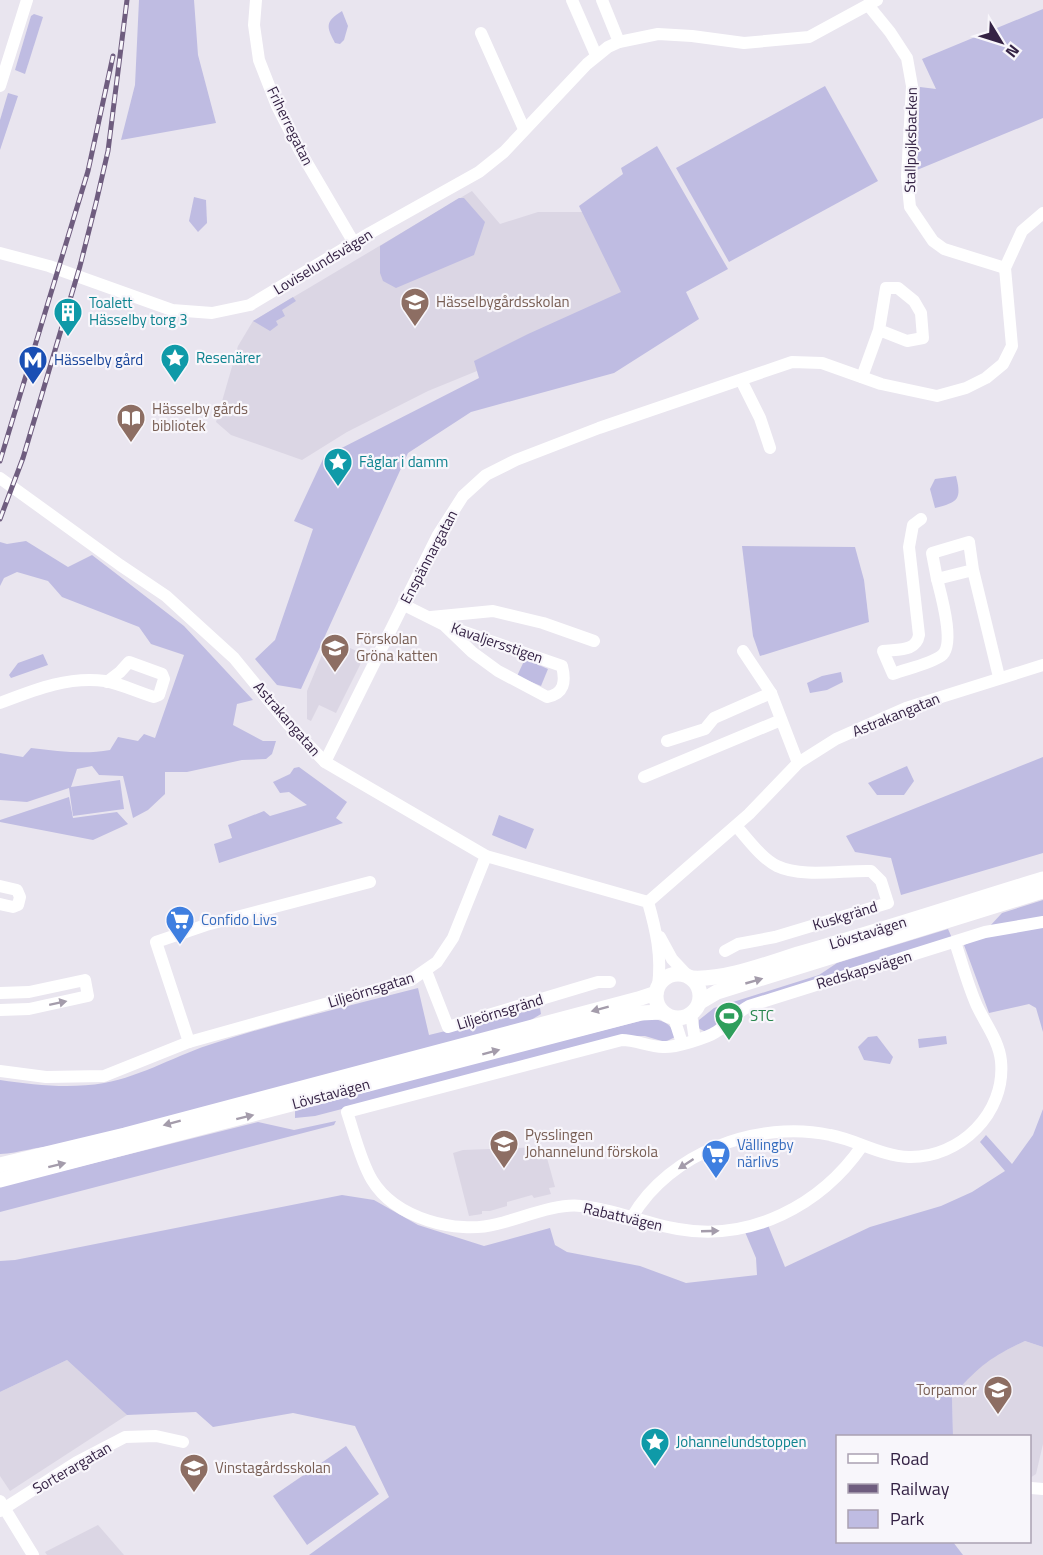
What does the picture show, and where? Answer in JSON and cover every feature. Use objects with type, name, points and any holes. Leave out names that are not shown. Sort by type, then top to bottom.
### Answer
[{"type":"street","points":[[0,86],[27,0]]},
{"type":"street","name":"Friherregatan","points":[[256,0],[254,25],[259,60],[277,106],[300,151],[354,243]]},
{"type":"street","points":[[572,0],[592,59]]},
{"type":"street","points":[[602,0],[620,42]]},
{"type":"street","name":"Loviselundsvägen","points":[[0,253],[49,266],[172,310],[212,313],[250,305],[479,172],[504,152],[592,59],[620,42],[658,34],[744,42],[808,37],[873,2]]},
{"type":"street","name":"Stallpojksbacken","points":[[873,2],[884,24],[908,58],[912,86],[907,177],[910,207],[933,241],[944,249],[1005,268]]},
{"type":"street","points":[[481,33],[524,129]]},
{"type":"street","points":[[1005,268],[1022,231],[1043,213]]},
{"type":"street","name":"Enspännargatan","points":[[325,762],[438,535],[463,496],[486,475],[516,460],[599,428],[792,362],[822,363],[912,392],[937,396],[966,388],[986,378],[1003,364],[1012,346],[1005,268]]},
{"type":"street","points":[[862,377],[879,330],[886,288],[898,288],[914,301],[921,313],[923,339],[907,341],[879,330]]},
{"type":"street","points":[[741,380],[760,418],[770,448]]},
{"type":"street","name":"Astrakangatan","points":[[0,478],[166,596],[234,658],[288,724],[325,762],[486,856],[648,902],[736,826],[798,762],[836,739],[898,712],[999,677],[1043,665]]},
{"type":"street","points":[[921,519],[914,525],[909,547],[918,642],[911,648],[883,651],[893,674],[941,656],[947,650],[949,638],[932,553],[969,542],[973,570],[999,677]]},
{"type":"street","points":[[938,579],[973,570]]},
{"type":"street","name":"Kavaljersstigen","points":[[404,604],[444,625],[562,666],[565,675],[564,687],[556,695],[547,697],[498,671],[472,652],[444,625]]},
{"type":"street","name":"Kavaljersstigen","points":[[431,618],[493,611],[543,622],[594,641]]},
{"type":"street","points":[[743,651],[771,693],[798,762]]},
{"type":"street","points":[[0,703],[33,690],[69,681],[107,682]]},
{"type":"street","points":[[667,741],[705,729],[714,718],[771,693]]},
{"type":"street","points":[[644,777],[781,720]]},
{"type":"street","points":[[705,729],[718,746]]},
{"type":"street","name":"Kuskgränd","points":[[725,951],[738,944],[775,937],[888,903],[881,880],[871,871],[790,870],[776,865],[765,857],[736,826]]},
{"type":"street","name":"Liljeörnsgatan","points":[[0,1071],[46,1077],[104,1076],[189,1042],[411,980],[437,962],[453,938],[486,856]]},
{"type":"street","name":"Lövstavägen","points":[[0,1165],[125,1135],[638,999],[657,989],[669,976],[675,974],[712,978],[856,938],[1043,879]]},
{"type":"street","points":[[189,1042],[156,942],[206,925],[370,882]]},
{"type":"street","points":[[0,886],[17,890],[20,897],[18,905],[14,907],[0,904]]},
{"type":"street","name":"Lövstavägen","points":[[0,1180],[641,1013],[686,1017],[717,992],[1043,891]]},
{"type":"street","points":[[648,902],[657,934],[660,963],[658,1006],[668,1015],[682,1043]]},
{"type":"street","name":"Redskapsvägen","points":[[347,1112],[622,1040],[634,1040],[661,1047],[695,1040],[718,1031],[736,1013],[749,1006],[985,932],[1043,922]]},
{"type":"street","points":[[657,934],[672,959],[697,985],[700,993],[695,1008],[695,1040]]},
{"type":"street","points":[[632,1217],[644,1200],[678,1169],[725,1142],[743,1136],[800,1131],[831,1135],[898,1156],[927,1156],[941,1152],[976,1130],[993,1106],[998,1087],[1000,1060],[991,1032],[977,1005],[955,942]]},
{"type":"street","name":"Liljeörnsgränd","points":[[426,971],[448,1027],[598,982],[610,982]]},
{"type":"street","points":[[0,993],[29,992],[85,980],[88,996],[29,1009],[0,1010]]},
{"type":"street","name":"Rabattvägen","points":[[347,1112],[370,1178],[377,1188],[400,1208],[424,1220],[470,1227],[493,1226],[564,1206],[580,1206],[680,1230],[706,1232],[732,1230],[760,1224],[796,1208],[849,1165],[862,1146]]},
{"type":"street","name":"Sorterargatan","points":[[2,1507],[76,1462],[125,1437],[156,1436],[183,1442]]},
{"type":"street","points":[[2,1507],[33,1555]]},
{"type":"shaded area","name":"Hässelbygårdsskolan","points":[[472,191],[500,224],[538,212],[585,212],[635,302],[526,351],[428,391],[347,432],[302,460],[231,435],[216,422],[238,346],[253,321]]},
{"type":"shaded area","name":"Förskolan Gröna katten","points":[[329,638],[365,655],[336,713],[319,705],[311,721],[307,719],[307,691]]},
{"type":"shaded area","name":"Pysslingen Johannelund förskola","points":[[544,1147],[555,1187],[549,1188],[551,1194],[534,1198],[532,1195],[507,1202],[507,1206],[469,1216],[453,1153],[463,1150]]},
{"type":"shaded area","name":"Torpamor","points":[[1025,1341],[1043,1347],[1043,1444],[1036,1474],[1031,1477],[1031,1435],[953,1435],[952,1397],[974,1371],[998,1354]]},
{"type":"shaded area","points":[[67,1360],[127,1415],[10,1491],[0,1476],[0,1392]]},
{"type":"shaded area","points":[[98,1525],[124,1555],[47,1555],[45,1552]]},
{"type":"green space","points":[[139,0],[194,0],[198,55],[216,123],[121,140],[135,85]]},
{"type":"green space","points":[[1043,9],[1043,118],[917,170],[920,87],[936,89],[922,59]]},
{"type":"green space","points":[[342,11],[348,26],[344,40],[340,44],[335,43],[329,25],[332,18]]},
{"type":"green space","points":[[34,14],[43,17],[25,74],[15,70],[31,16]]},
{"type":"green space","points":[[825,86],[878,181],[729,262],[676,168]]},
{"type":"green space","points":[[8,93],[18,96],[0,150],[0,120]]},
{"type":"green space","points":[[657,146],[728,269],[686,292],[699,319],[614,373],[471,412],[408,453],[301,689],[277,685],[255,659],[275,640],[313,529],[294,521],[324,457],[479,378],[474,361],[621,292],[579,206],[623,174],[621,168]]},
{"type":"green space","points":[[194,197],[206,200],[207,223],[198,232],[189,221]]},
{"type":"green space","points":[[459,198],[464,198],[485,222],[474,255],[396,288],[383,281],[380,273],[380,246]]},
{"type":"green space","points":[[293,297],[296,301],[282,310],[285,316],[276,321],[278,325],[270,331],[253,321]]},
{"type":"green space","points":[[956,476],[958,495],[956,499],[949,504],[935,508],[930,489],[935,479]]},
{"type":"green space","points":[[26,541],[68,567],[92,555],[184,626],[253,700],[237,704],[233,725],[263,741],[276,741],[272,754],[266,759],[242,760],[187,772],[165,772],[165,794],[148,810],[133,818],[123,776],[99,775],[92,766],[77,769],[71,787],[120,780],[124,809],[73,816],[69,788],[27,802],[0,800],[0,753],[23,757],[31,748],[90,752],[110,750],[118,737],[138,741],[144,734],[155,738],[184,655],[151,644],[139,627],[62,597],[48,581],[17,572],[4,578],[0,586],[0,542],[7,544]]},
{"type":"green space","points":[[742,546],[855,547],[864,580],[869,622],[760,656],[753,636]]},
{"type":"green space","points":[[43,654],[48,665],[11,678],[9,675],[18,663]]},
{"type":"green space","points":[[525,659],[548,669],[541,686],[517,676]]},
{"type":"green space","points":[[841,672],[843,682],[827,690],[810,693],[807,683],[822,676]]},
{"type":"green space","points":[[1043,757],[1043,853],[901,895],[891,858],[855,852],[846,836]]},
{"type":"green space","points":[[907,766],[914,781],[904,795],[877,795],[868,783]]},
{"type":"green space","points":[[299,767],[347,802],[336,818],[343,823],[219,863],[214,844],[232,838],[228,825],[264,811],[270,816],[307,805],[289,792],[280,793],[273,782]]},
{"type":"green space","points":[[69,797],[73,818],[117,812],[128,824],[93,840],[0,822],[0,820]]},
{"type":"green space","points":[[499,815],[534,829],[526,849],[492,835]]},
{"type":"green space","points":[[1043,900],[1043,917],[989,927],[1002,913]]},
{"type":"green space","points":[[1043,927],[1043,1032],[1036,1008],[1029,1004],[989,1013],[964,945],[980,938]]},
{"type":"green space","points":[[948,929],[952,938],[739,1007],[713,1029],[706,1032],[698,1028],[699,1020],[714,1008],[819,975],[837,963]]},
{"type":"green space","points":[[418,988],[429,1035],[540,1008],[541,1014],[526,1023],[60,1146],[0,1154],[0,1080],[65,1086],[91,1085],[118,1080],[240,1035]]},
{"type":"green space","points":[[652,1018],[670,1026],[675,1037],[665,1042],[645,1036],[622,1036],[315,1116],[295,1118],[295,1108]]},
{"type":"green space","points":[[877,1036],[893,1057],[890,1064],[864,1060],[858,1047],[868,1037]]},
{"type":"green space","points":[[946,1036],[947,1044],[919,1048],[918,1039]]},
{"type":"green space","points":[[1043,1109],[1043,1347],[1025,1341],[1002,1352],[969,1378],[952,1397],[953,1435],[836,1435],[836,1543],[954,1543],[963,1555],[309,1555],[389,1497],[355,1426],[293,1413],[213,1427],[196,1412],[127,1415],[67,1360],[0,1392],[0,1261],[15,1260],[342,1195],[374,1200],[418,1225],[484,1246],[550,1228],[555,1245],[567,1252],[640,1266],[686,1283],[757,1275],[756,1258],[745,1232],[768,1225],[785,1267],[870,1227],[941,1206],[972,1192],[1005,1171],[980,1142],[986,1135],[1012,1164],[1033,1135]]},
{"type":"green space","points":[[336,1121],[334,1125],[0,1212],[0,1187],[2,1186],[258,1122],[294,1130]]},
{"type":"green space","points":[[346,1446],[379,1494],[307,1545],[273,1496]]},
{"type":"railway","points":[[0,519],[23,458],[80,266],[96,203],[108,151],[127,0]]},
{"type":"railway","points":[[0,461],[88,171],[113,56]]},
{"type":"place","name":"Hässelbygårdsskolan","points":[[415,328]]},
{"type":"place","name":"Toalett Hässelby torg 3","points":[[68,338]]},
{"type":"place","name":"Resenärer","points":[[175,384]]},
{"type":"place","name":"Hässelby gård","points":[[33,386]]},
{"type":"place","name":"Hässelby gårds bibliotek","points":[[131,444]]},
{"type":"place","name":"Fåglar i damm","points":[[338,488]]},
{"type":"place","name":"Förskolan Gröna katten","points":[[335,674]]},
{"type":"place","name":"Confido Livs","points":[[180,946]]},
{"type":"place","name":"STC","points":[[729,1042]]},
{"type":"place","name":"Pysslingen Johannelund förskola","points":[[504,1170]]},
{"type":"place","name":"Vällingby närlivs","points":[[716,1180]]},
{"type":"place","name":"Torpamor","points":[[998,1416]]},
{"type":"place","name":"Johannelundstoppen","points":[[655,1468]]},
{"type":"place","name":"Vinstagårdsskolan","points":[[194,1494]]}]
